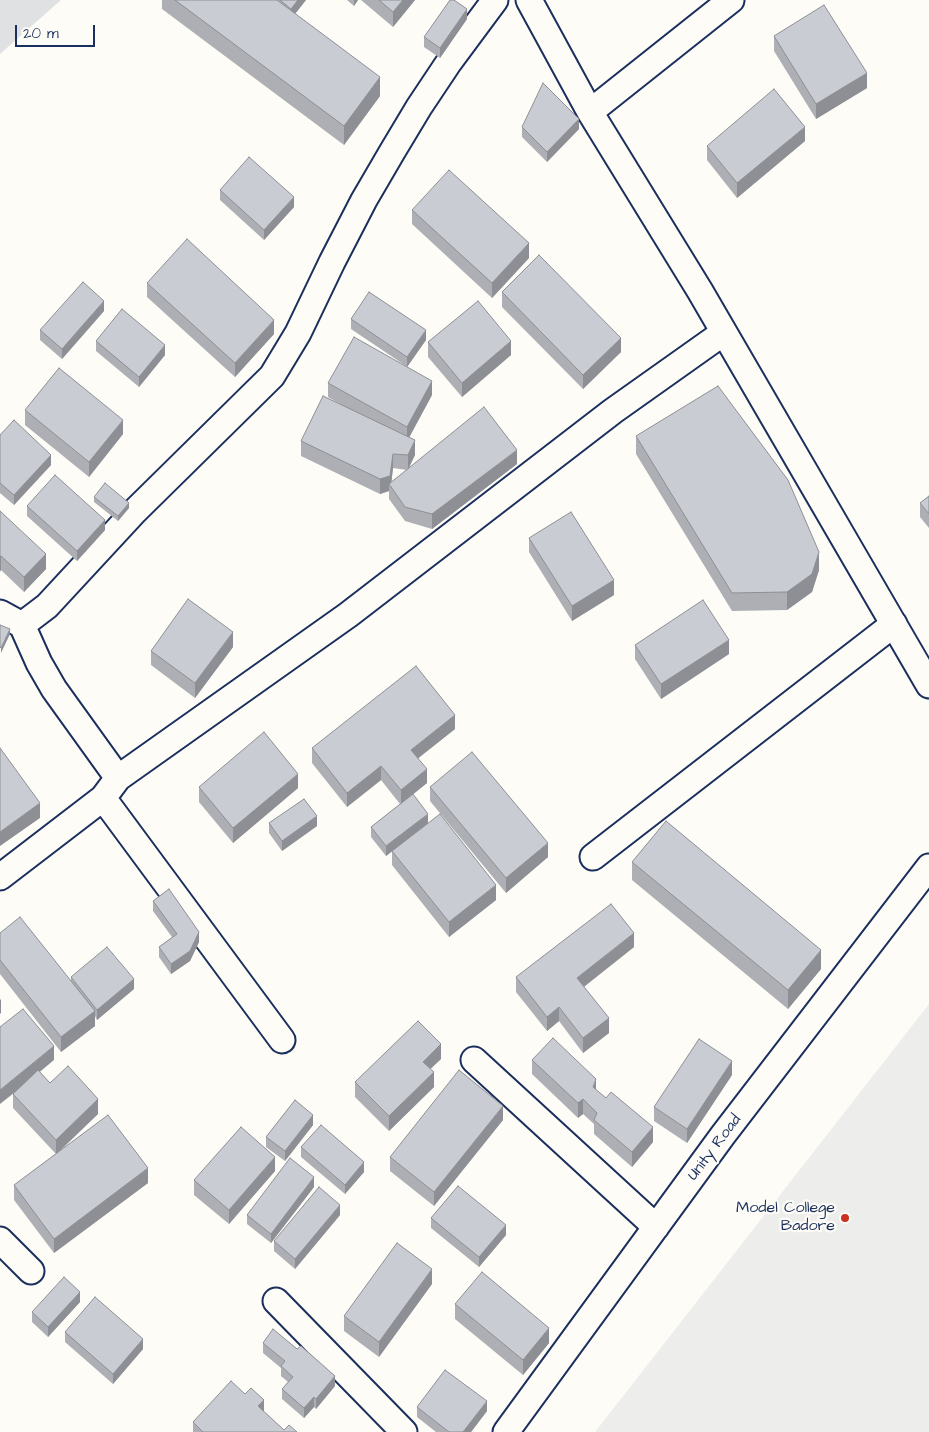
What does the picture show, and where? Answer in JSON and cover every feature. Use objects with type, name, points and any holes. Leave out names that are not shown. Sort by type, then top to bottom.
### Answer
[{"type":"street","points":[[22,625],[47,606],[135,511],[272,376],[298,333],[364,200],[396,144],[449,62],[495,0]]},
{"type":"street","points":[[529,0],[590,112],[723,333],[929,684]]},
{"type":"street","points":[[590,112],[730,0]]},
{"type":"street","points":[[0,877],[103,798],[118,778],[348,615],[613,411],[723,333]]},
{"type":"street","points":[[0,613],[22,625],[39,663],[54,689],[118,778]]},
{"type":"street","points":[[593,857],[894,624]]},
{"type":"street","points":[[103,798],[282,1040]]},
{"type":"street","name":"Unity Road","points":[[506,1432],[723,1135],[929,867]]},
{"type":"street","points":[[474,1060],[656,1227]]},
{"type":"street","points":[[0,1240],[31,1271]]},
{"type":"street","points":[[276,1301],[404,1432]]},
{"type":"shaded area","points":[[0,0],[61,0],[0,54]]},
{"type":"shaded area","name":"Model College Badore","points":[[929,1004],[929,1432],[595,1432]]},
{"type":"building","points":[[175,0],[277,0],[380,77],[344,126]]},
{"type":"building","points":[[280,0],[298,0],[291,9]]},
{"type":"building","points":[[379,0],[403,0],[393,12]]},
{"type":"building","points":[[450,0],[454,0],[467,9],[440,48],[424,37]]},
{"type":"building","points":[[824,5],[867,73],[816,104],[774,36]]},
{"type":"building","points":[[543,83],[579,119],[547,152],[522,127]]},
{"type":"building","points":[[774,89],[805,127],[737,183],[707,146]]},
{"type":"building","points":[[249,157],[294,197],[264,230],[220,190]]},
{"type":"building","points":[[449,170],[529,243],[492,283],[412,210]]},
{"type":"building","points":[[187,239],[274,320],[235,363],[147,283]]},
{"type":"building","points":[[539,255],[621,338],[583,375],[502,292]]},
{"type":"building","points":[[83,282],[104,301],[62,349],[40,330]]},
{"type":"building","points":[[369,292],[426,330],[407,357],[351,319]]},
{"type":"building","points":[[478,301],[511,341],[462,383],[428,342]]},
{"type":"building","points":[[122,309],[165,345],[139,377],[96,341]]},
{"type":"building","points":[[354,337],[432,381],[407,427],[328,383]]},
{"type":"building","points":[[59,368],[123,420],[89,462],[25,410]]},
{"type":"building","points":[[718,386],[788,480],[819,552],[812,574],[787,592],[732,593],[636,436]]},
{"type":"building","points":[[323,396],[415,440],[408,455],[393,454],[390,476],[380,479],[301,441]]},
{"type":"building","points":[[484,407],[517,450],[432,514],[405,507],[389,484]]},
{"type":"building","points":[[14,420],[51,455],[14,495],[0,483],[0,435]]},
{"type":"building","points":[[55,475],[105,520],[77,551],[27,506]]},
{"type":"building","points":[[105,483],[129,503],[118,516],[94,497]]},
{"type":"building","points":[[929,496],[929,514],[920,503]]},
{"type":"building","points":[[0,511],[46,554],[24,577],[0,557]]},
{"type":"building","points":[[571,512],[614,580],[572,606],[529,538]]},
{"type":"building","points":[[188,599],[233,632],[195,683],[151,651]]},
{"type":"building","points":[[703,600],[729,640],[661,684],[635,645]]},
{"type":"building","points":[[0,625],[10,629],[1,648],[0,647]]},
{"type":"building","points":[[416,666],[455,715],[411,750],[427,769],[401,790],[381,766],[347,793],[312,748]]},
{"type":"building","points":[[264,732],[298,774],[233,828],[199,787]]},
{"type":"building","points":[[0,748],[40,803],[0,832]]},
{"type":"building","points":[[472,752],[548,843],[506,878],[430,787]]},
{"type":"building","points":[[413,794],[428,814],[386,846],[371,827]]},
{"type":"building","points":[[304,799],[317,816],[282,841],[269,823]]},
{"type":"building","points":[[440,814],[496,885],[449,922],[392,851]]},
{"type":"building","points":[[666,821],[821,950],[788,990],[632,862]]},
{"type":"building","points":[[169,889],[199,932],[190,951],[171,964],[159,947],[177,934],[153,901]]},
{"type":"building","points":[[611,904],[634,933],[577,978],[609,1018],[583,1038],[559,1007],[547,1017],[516,977]]},
{"type":"building","points":[[20,917],[95,1011],[61,1037],[0,960],[0,933]]},
{"type":"building","points":[[107,947],[134,979],[97,1010],[71,977]]},
{"type":"building","points":[[23,1009],[54,1046],[0,1090],[0,1027]]},
{"type":"building","points":[[418,1021],[441,1044],[423,1062],[434,1072],[389,1116],[355,1082]]},
{"type":"building","points":[[553,1038],[596,1079],[593,1087],[606,1098],[611,1092],[653,1127],[632,1152],[594,1120],[597,1113],[583,1099],[578,1103],[532,1060]]},
{"type":"building","points":[[699,1039],[732,1061],[687,1129],[654,1107]]},
{"type":"building","points":[[68,1066],[98,1099],[56,1140],[13,1094],[38,1070],[50,1083]]},
{"type":"building","points":[[459,1070],[503,1106],[434,1192],[390,1157]]},
{"type":"building","points":[[295,1100],[313,1115],[285,1151],[266,1137]]},
{"type":"building","points":[[108,1115],[148,1168],[54,1239],[14,1185]]},
{"type":"building","points":[[321,1125],[364,1162],[345,1185],[301,1147]]},
{"type":"building","points":[[241,1127],[275,1157],[229,1210],[194,1180]]},
{"type":"building","points":[[290,1158],[314,1177],[271,1234],[247,1215]]},
{"type":"building","points":[[458,1186],[506,1225],[479,1257],[431,1218]]},
{"type":"building","points":[[319,1187],[340,1205],[295,1259],[274,1241]]},
{"type":"building","points":[[397,1243],[432,1269],[379,1342],[344,1316]]},
{"type":"building","points":[[482,1272],[549,1328],[523,1360],[455,1304]]},
{"type":"building","points":[[64,1277],[80,1292],[48,1327],[32,1312]]},
{"type":"building","points":[[95,1297],[143,1339],[113,1374],[65,1332]]},
{"type":"building","points":[[273,1329],[297,1349],[301,1346],[335,1376],[316,1399],[314,1397],[304,1408],[282,1389],[293,1377],[281,1366],[285,1361],[263,1343]]},
{"type":"building","points":[[445,1370],[487,1401],[463,1432],[449,1432],[417,1407]]},
{"type":"building","points":[[231,1381],[245,1394],[251,1388],[264,1400],[258,1406],[284,1430],[289,1425],[297,1432],[203,1432],[193,1422]]},
{"type":"place","name":"Model College Badore","points":[[845,1218]]}]
